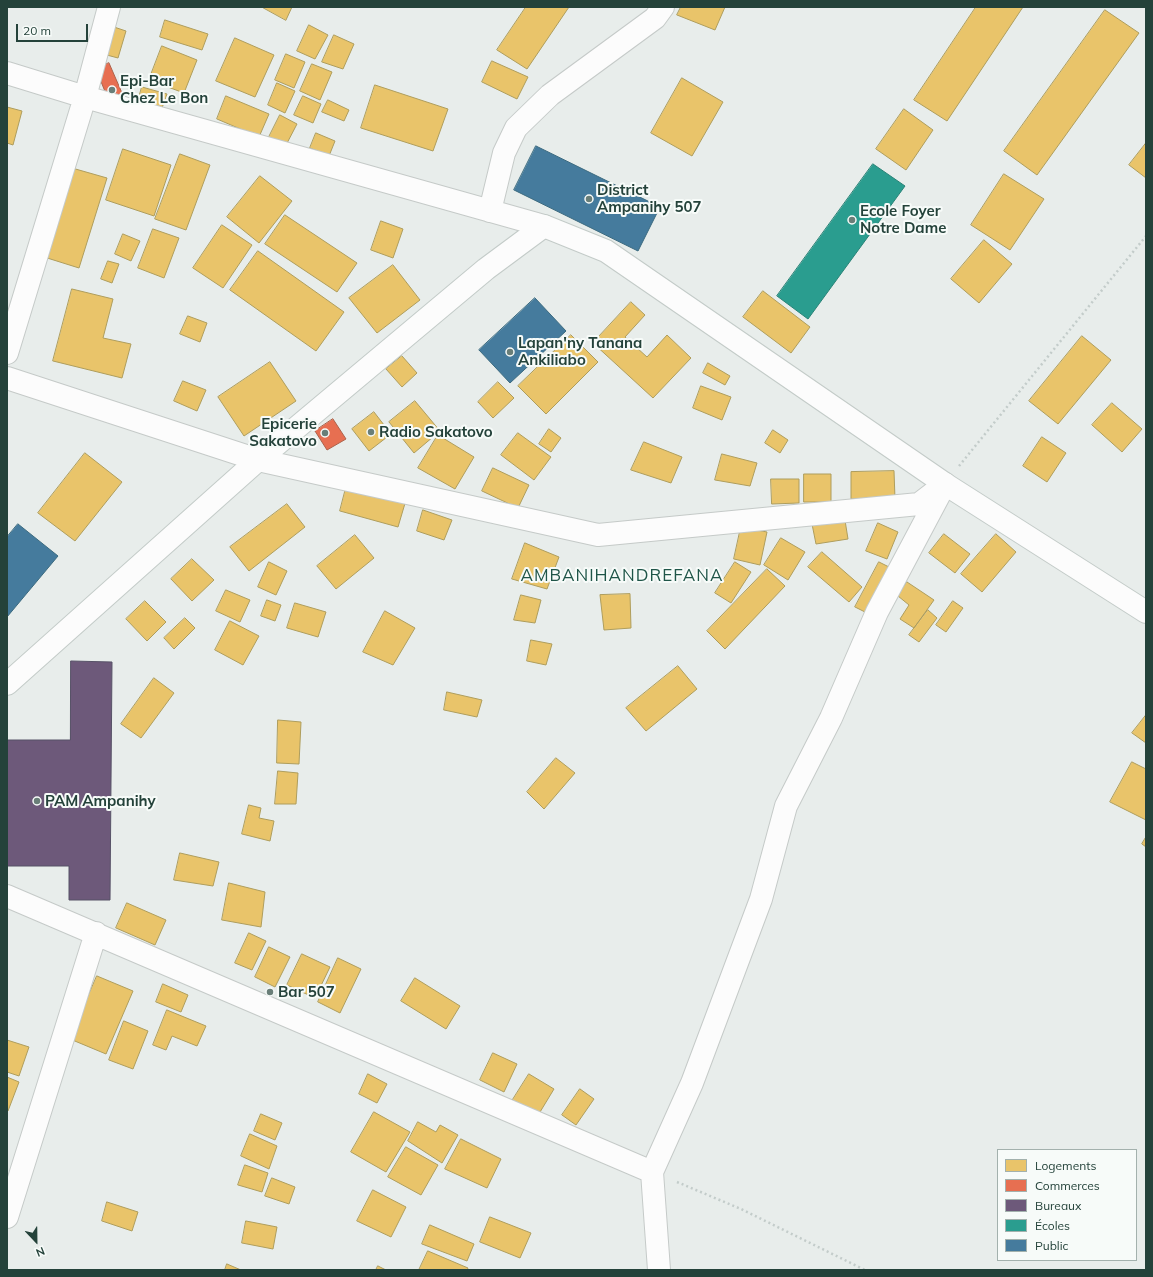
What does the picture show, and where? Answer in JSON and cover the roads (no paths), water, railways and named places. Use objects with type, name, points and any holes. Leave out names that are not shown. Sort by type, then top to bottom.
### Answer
[{"type":"street","points":[[7,353],[85,97],[109,7]]},
{"type":"street","points":[[490,211],[504,153],[516,128],[550,95],[655,18],[663,7]]},
{"type":"street","points":[[7,73],[85,97],[544,226],[606,251],[945,484],[1146,612]]},
{"type":"street","points":[[7,684],[258,460],[486,269],[544,226]]},
{"type":"street","points":[[7,378],[258,460],[598,534],[919,504],[945,484]]},
{"type":"street","points":[[659,1270],[652,1172],[692,1083],[761,899],[786,806],[831,718],[877,612],[945,484]]},
{"type":"street","points":[[7,896],[652,1172]]},
{"type":"street","points":[[7,1217],[96,933]]},
{"type":"place","name":"Epi-Bar Chez Le Bon","points":[[112,90]]},
{"type":"place","name":"District Ampanihy 507","points":[[589,199]]},
{"type":"place","name":"Ecole Foyer Notre Dame","points":[[852,220]]},
{"type":"place","name":"Lapan'ny Tanana Ankiliabo","points":[[510,352]]},
{"type":"place","name":"Radio Sakatovo","points":[[371,432]]},
{"type":"place","name":"Epicerie Sakatovo","points":[[325,433]]},
{"type":"place","name":"PAM Ampanihy","points":[[37,801]]},
{"type":"place","name":"Bar 507","points":[[270,992]]},
{"type":"district","name":"AMBANIHANDREFANA","points":[[622,576]]}]
